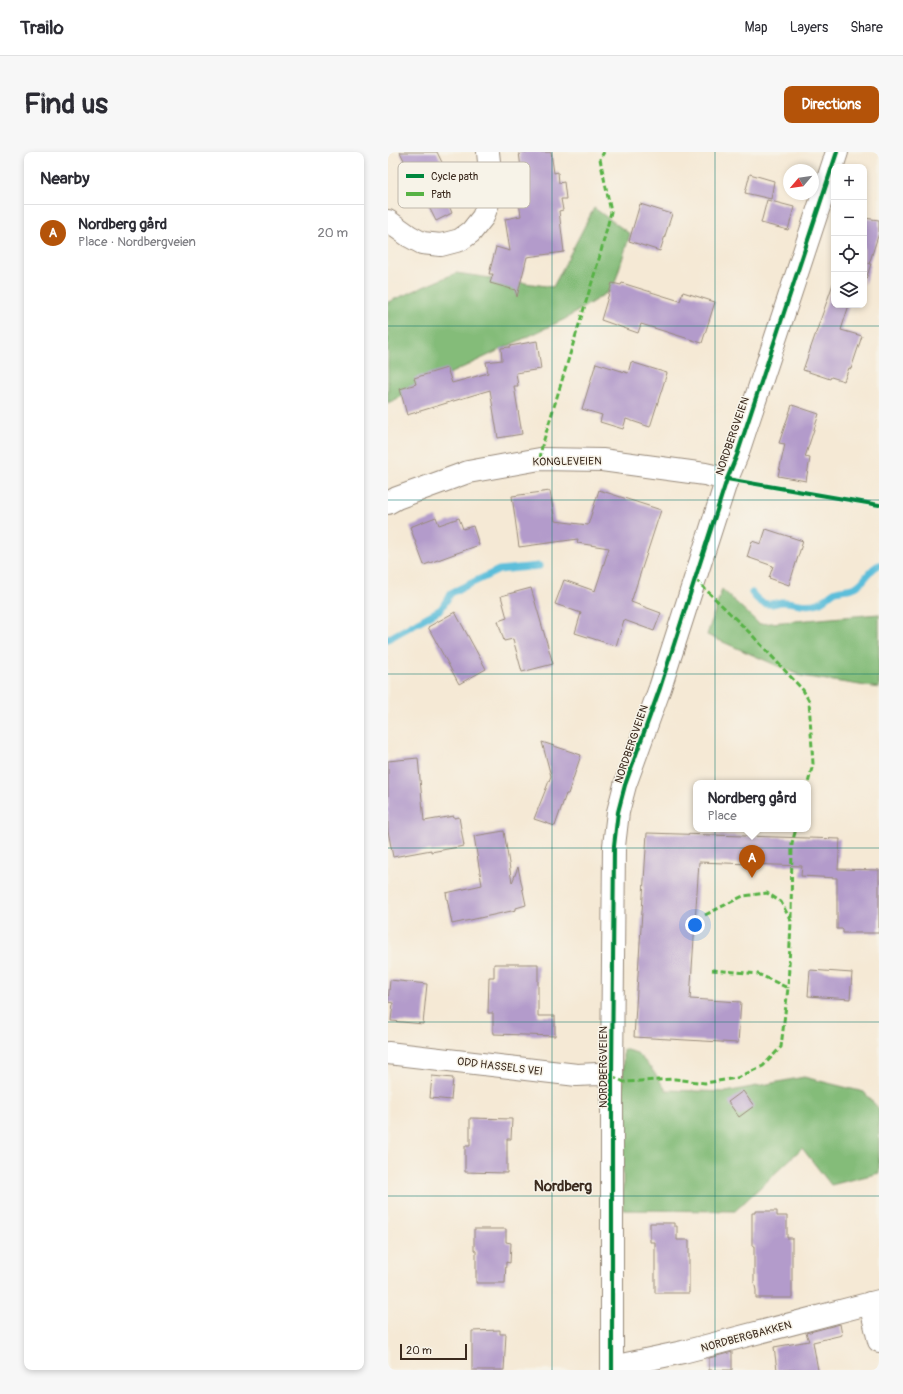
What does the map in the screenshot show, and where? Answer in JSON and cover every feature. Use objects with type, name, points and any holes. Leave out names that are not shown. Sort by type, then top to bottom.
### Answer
[{"type":"street","points":[[488,152],[489,162]]},
{"type":"street","name":"NORDBERGVEIEN","points":[[612,1369],[614,846],[618,812],[625,785],[660,688],[727,479],[737,455],[837,152]]},
{"type":"street","points":[[388,221],[422,243],[441,245],[460,240],[471,232],[483,217],[486,208]]},
{"type":"street","name":"KONGLEVEIEN","points":[[388,503],[397,498],[468,472],[540,459],[602,460],[705,474],[727,479]]},
{"type":"street","name":"ODD HASSELS VEI","points":[[388,1053],[577,1075],[598,1074],[612,1076]]},
{"type":"street","points":[[874,1302],[879,1341]]},
{"type":"street","name":"NORDBERGBAKKEN","points":[[612,1369],[874,1302]]},
{"type":"green space","points":[[594,208],[630,234],[613,289],[565,319],[388,403],[388,302],[456,273],[553,287]]},
{"type":"green space","points":[[722,589],[759,624],[879,614],[879,688],[801,676],[707,635]]},
{"type":"green space","points":[[623,1049],[637,1053],[651,1068],[666,1090],[726,1092],[804,1077],[864,1092],[879,1109],[879,1173],[831,1185],[802,1148],[735,1211],[623,1210]]},
{"type":"building","points":[[400,152],[437,152],[442,162],[405,162]]},
{"type":"building","points":[[519,152],[551,152],[554,173],[558,172],[559,183],[564,182],[566,199],[561,199],[563,210],[559,211],[564,252],[527,257],[517,297],[515,289],[490,283],[493,274],[489,274],[496,247],[510,251],[505,219],[521,216],[520,208],[530,208],[530,162],[520,162]]},
{"type":"building","points":[[750,174],[774,181],[771,199],[745,193]]},
{"type":"building","points":[[767,200],[794,207],[788,230],[761,223]]},
{"type":"building","points":[[640,204],[672,214],[660,251],[629,241]]},
{"type":"building","points":[[430,208],[450,208],[452,213],[436,221]]},
{"type":"building","points":[[867,218],[879,220],[879,233],[869,264],[871,264],[867,276]]},
{"type":"building","points":[[612,283],[621,285],[622,283],[680,301],[683,292],[715,302],[702,343],[641,324],[638,333],[601,320]]},
{"type":"building","points":[[831,290],[831,308],[848,308],[841,330],[862,336],[851,369],[849,368],[844,381],[831,377],[830,379],[803,370]]},
{"type":"building","points":[[537,341],[541,369],[516,373],[518,386],[514,386],[522,434],[498,438],[490,390],[407,415],[400,389],[416,384],[414,378],[447,368],[452,383],[488,373],[486,362],[502,360],[501,348]]},
{"type":"building","points":[[631,362],[667,373],[650,427],[626,419],[623,429],[600,422],[602,415],[582,409],[596,363],[628,373]]},
{"type":"building","points":[[792,405],[819,414],[805,457],[810,458],[806,481],[778,476],[785,444],[779,443]]},
{"type":"building","points":[[599,490],[661,510],[631,602],[661,613],[654,631],[624,620],[616,646],[575,633],[581,613],[555,604],[564,580],[595,591],[609,548],[577,543],[578,539],[519,547],[512,496],[550,491],[555,521],[588,525]]},
{"type":"building","points":[[436,517],[439,525],[459,518],[463,529],[473,526],[479,545],[424,565],[410,527]]},
{"type":"building","points":[[766,529],[803,541],[789,585],[769,578],[773,566],[747,557],[752,541],[761,544]]},
{"type":"building","points":[[531,588],[553,664],[522,672],[513,639],[504,641],[498,621],[507,618],[501,596]]},
{"type":"building","points":[[455,612],[486,669],[459,684],[428,627]]},
{"type":"building","points":[[542,742],[581,755],[568,794],[566,794],[555,826],[534,819],[551,776]]},
{"type":"building","points":[[418,758],[424,821],[454,816],[454,818],[459,817],[464,846],[393,857],[388,831],[388,761]]},
{"type":"building","points":[[504,831],[512,883],[518,867],[526,905],[516,908],[516,910],[452,924],[446,893],[482,885],[474,836]]},
{"type":"building","points":[[647,833],[840,839],[838,869],[879,870],[879,933],[843,933],[843,929],[837,929],[837,878],[801,876],[802,866],[699,862],[690,999],[741,1002],[738,1043],[634,1037]]},
{"type":"building","points":[[494,964],[538,964],[538,1016],[555,1016],[555,1036],[494,1034],[493,1013],[488,1013],[489,977],[494,977]]},
{"type":"building","points":[[810,970],[852,973],[850,999],[808,996]]},
{"type":"building","points":[[390,980],[427,984],[423,1024],[391,1021],[393,1003],[388,1002]]},
{"type":"building","points":[[432,1076],[453,1078],[451,1100],[430,1098]]},
{"type":"building","points":[[743,1091],[754,1106],[739,1117],[728,1102]]},
{"type":"building","points":[[470,1118],[512,1119],[511,1139],[507,1139],[507,1173],[465,1172],[465,1146],[470,1146]]},
{"type":"building","points":[[755,1211],[777,1211],[777,1216],[787,1216],[787,1238],[792,1238],[792,1298],[756,1298],[754,1282],[754,1246],[752,1246],[752,1213],[755,1213]]},
{"type":"building","points":[[650,1223],[674,1223],[674,1226],[677,1226],[677,1240],[689,1240],[689,1293],[655,1293],[655,1242],[650,1242]]},
{"type":"building","points":[[474,1229],[506,1229],[506,1242],[511,1243],[510,1263],[506,1262],[505,1283],[476,1283]]},
{"type":"building","points":[[840,1324],[842,1335],[813,1342],[818,1370],[777,1370],[774,1347],[809,1341],[806,1333]]},
{"type":"building","points":[[500,1330],[500,1334],[506,1334],[504,1370],[472,1370],[472,1331]]},
{"type":"building","points":[[732,1352],[732,1370],[709,1370],[709,1358]]},
{"type":"waterway","points":[[752,593],[758,600],[765,604],[786,602],[809,605],[823,601],[836,591],[850,589],[857,586],[875,567],[879,565]]},
{"type":"waterway","points":[[388,639],[441,609],[451,593],[499,570],[539,566]]},
{"type":"marked path","points":[[540,459],[542,446],[599,259],[611,212],[600,159],[604,152]]},
{"type":"marked path","points":[[695,579],[751,634],[803,690],[809,701],[813,764],[809,780]]},
{"type":"marked path","points":[[791,918],[792,843],[795,832]]},
{"type":"marked path","points":[[705,915],[743,896],[767,893],[781,902],[791,921],[788,988]]},
{"type":"marked path","points":[[612,1076],[624,1082],[675,1079],[705,1083],[737,1078],[763,1066],[781,1047],[788,988],[758,974],[712,970]]},
{"type":"cycle path","points":[[612,1370],[614,846],[618,812],[625,785],[660,688],[727,479],[737,455],[837,152]]},
{"type":"cycle path","points":[[727,479],[879,505]]},
{"type":"place","name":"Nordberg gård","points":[[752,878]]},
{"type":"district","name":"Nordberg","points":[[563,1186]]}]
